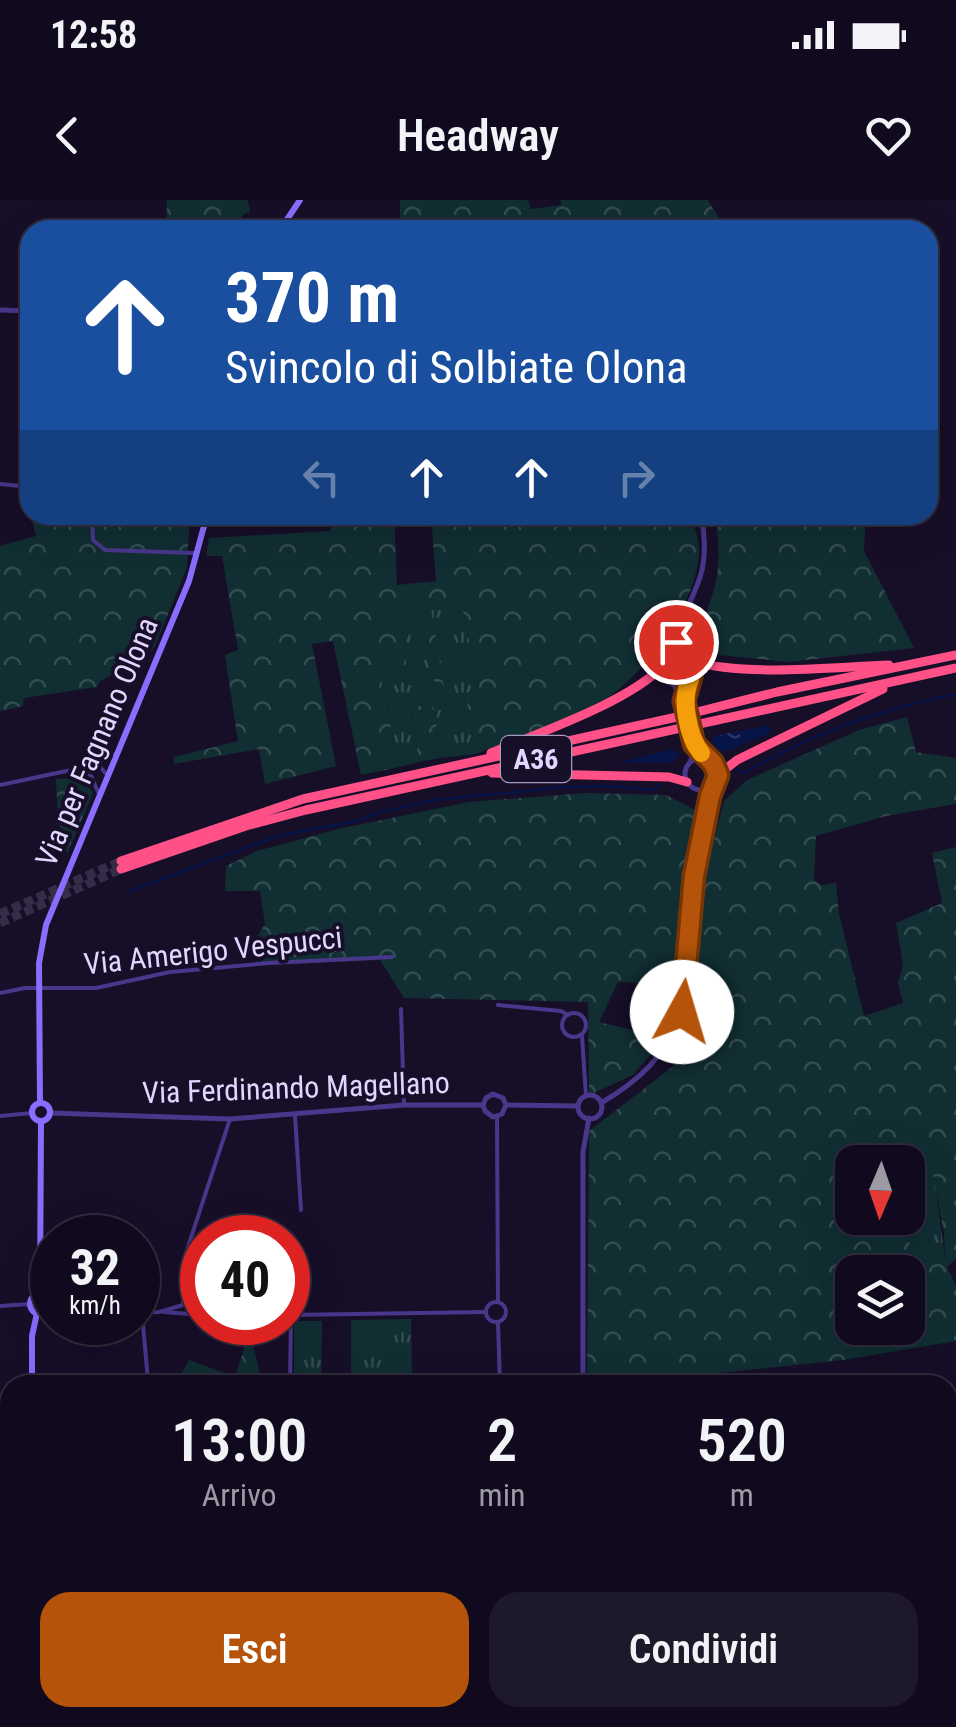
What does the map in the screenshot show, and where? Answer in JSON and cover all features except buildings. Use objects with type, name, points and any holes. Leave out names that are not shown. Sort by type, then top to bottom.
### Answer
[{"type":"highway","name":"A36","points":[[956,655],[303,798],[122,865],[306,810],[956,668]]},
{"type":"highway","points":[[692,661],[771,668],[912,664]]},
{"type":"highway","points":[[470,762],[594,708],[650,677],[662,666]]},
{"type":"highway","points":[[718,775],[752,752],[905,680]]},
{"type":"highway","points":[[474,773],[669,777],[691,786]]},
{"type":"main road","name":"Via per Fagnano Olona","points":[[40,1103],[39,963],[46,926],[199,554],[206,525]]},
{"type":"main road","points":[[40,1215],[41,1121],[50,1112],[40,1103],[32,1113],[41,1121]]},
{"type":"main road","points":[[32,1345],[32,1375]]},
{"type":"street","points":[[92,525],[93,540],[105,550],[199,554]]},
{"type":"street","points":[[703,525],[704,568],[698,590],[662,666],[664,676],[685,704],[694,742],[686,769],[691,786],[706,806],[706,815]]},
{"type":"street","points":[[677,630],[676,642],[692,661],[694,672],[688,681],[685,704]]},
{"type":"street","points":[[668,656],[681,652]]},
{"type":"street","points":[[673,684],[688,681]]},
{"type":"street","points":[[498,1006],[561,1010],[585,1020],[582,1035],[586,1096],[578,1106],[583,1116],[599,1114],[601,1103],[653,1063],[678,1025],[686,994],[694,876],[712,787],[718,775],[713,763],[694,742]]},
{"type":"street","points":[[0,786],[90,766],[117,754]]},
{"type":"street","points":[[691,762],[706,759]]},
{"type":"street","points":[[90,766],[107,775]]},
{"type":"street","points":[[72,770],[107,775]]},
{"type":"street","points":[[90,775],[99,794]]},
{"type":"street","points":[[691,786],[712,787]]},
{"type":"street","name":"Via Amerigo Vespucci","points":[[0,993],[96,988],[170,972],[249,964],[392,957]]},
{"type":"street","points":[[401,1009],[404,1106]]},
{"type":"street","points":[[568,1014],[563,1020],[564,1032],[574,1038],[582,1035]]},
{"type":"street","name":"Via Ferdinando Magellano","points":[[496,1116],[487,1114],[483,1105],[486,1098],[497,1094],[506,1105],[578,1106]]},
{"type":"street","points":[[586,1096],[601,1103]]},
{"type":"street","name":"Via Ferdinando Magellano","points":[[50,1112],[230,1119],[404,1106],[483,1105]]},
{"type":"street","points":[[500,1375],[498,1322],[506,1312],[498,1302],[496,1116],[502,1114],[506,1105]]},
{"type":"street","points":[[0,1116],[32,1113]]},
{"type":"street","points":[[295,1116],[301,1210]]},
{"type":"street","points":[[584,1375],[583,1152],[590,1118]]},
{"type":"street","points":[[160,1312],[183,1305],[184,1259],[230,1119]]},
{"type":"street","points":[[498,1302],[491,1303],[486,1312],[489,1320],[498,1322]]},
{"type":"street","points":[[0,1306],[30,1304]]},
{"type":"street","points":[[310,1315],[486,1312]]},
{"type":"street","points":[[144,1345],[147,1375]]},
{"type":"street","points":[[289,1345],[290,1375]]},
{"type":"green space","points":[[167,200],[248,200],[250,212],[242,215],[242,220],[166,220]]},
{"type":"green space","points":[[400,200],[528,200],[531,209],[562,205],[560,200],[708,200],[720,220],[400,220]]},
{"type":"green space","points":[[33,525],[189,525],[187,568],[154,648],[137,662],[100,681],[97,687],[24,698],[23,706],[0,711],[0,546],[36,536]]},
{"type":"green space","points":[[330,525],[394,525],[397,585],[436,581],[432,525],[694,525],[699,553],[689,594],[665,638],[616,692],[599,703],[476,754],[467,703],[481,698],[462,606],[431,610],[447,706],[440,707],[416,596],[401,601],[407,671],[381,677],[399,767],[361,775],[333,641],[312,644],[336,766],[265,784],[259,749],[174,764],[174,757],[238,741],[225,655],[238,650],[222,556],[206,556],[209,538],[330,531]]},
{"type":"green space","points":[[716,525],[865,525],[864,551],[914,648],[788,662],[709,654],[694,639],[716,583]]},
{"type":"green space","points":[[417,596],[440,707],[431,610],[462,605],[481,699],[467,703],[476,754],[440,758],[435,711],[411,713],[419,762],[399,767],[381,676],[407,671],[401,601]]},
{"type":"green space","points":[[419,706],[435,711],[440,758],[419,762],[411,712]]},
{"type":"green space","points":[[907,717],[916,752],[956,758],[956,804],[886,816],[816,836],[814,880],[821,885],[836,883],[839,914],[864,1016],[903,1003],[898,983],[903,964],[896,923],[942,903],[932,853],[956,847],[956,1259],[947,1267],[956,1286],[956,1341],[843,1360],[714,1375],[587,1375],[589,1131],[676,1064],[696,1001],[699,897],[724,801],[747,780],[859,730]],"holes":[[[835,1145],[925,1145],[925,1168],[932,1168],[945,1258],[925,1260],[925,1345],[835,1345],[835,1255],[912,1255],[908,1235],[835,1235]]]},
{"type":"green space","points":[[83,778],[93,793],[67,854],[58,821],[56,779]]},
{"type":"green space","points":[[586,793],[666,795],[695,810],[677,985],[618,982],[599,1022],[665,1038],[633,1075],[589,1095],[588,1002],[404,998],[380,960],[263,965],[258,935],[265,924],[260,891],[225,891],[226,866],[257,851],[338,829],[469,802]]},
{"type":"green space","points":[[925,1168],[933,1168],[945,1258],[925,1260],[925,1255],[912,1255],[908,1235],[925,1235]]},
{"type":"green space","points":[[411,1319],[412,1375],[351,1375],[351,1320]]},
{"type":"green space","points":[[310,1321],[322,1321],[321,1375],[294,1375],[294,1345],[310,1345]]},
{"type":"green space","points":[[245,1345],[253,1345],[260,1375],[236,1375]]},
{"type":"green space","points":[[189,1360],[230,1375],[181,1375]]},
{"type":"water","points":[[771,727],[770,733],[728,751],[720,750],[712,742],[715,736]]},
{"type":"water","points":[[672,749],[679,753],[672,763],[617,763]]},
{"type":"waterway","points":[[737,769],[743,773],[820,735],[873,716],[956,694]]},
{"type":"waterway","points":[[130,891],[277,836],[357,821],[434,800],[566,787],[653,790],[659,785]]},
{"type":"tunnel","points":[[0,914],[121,861]]},
{"type":"tunnel","points":[[0,923],[121,869]]},
{"type":"slow traffic","points":[[690,679],[684,701],[694,744],[701,753]]},
{"type":"route","points":[[676,642],[694,666],[684,701],[694,744],[716,766],[718,775],[712,787],[694,876],[682,1012]]}]
